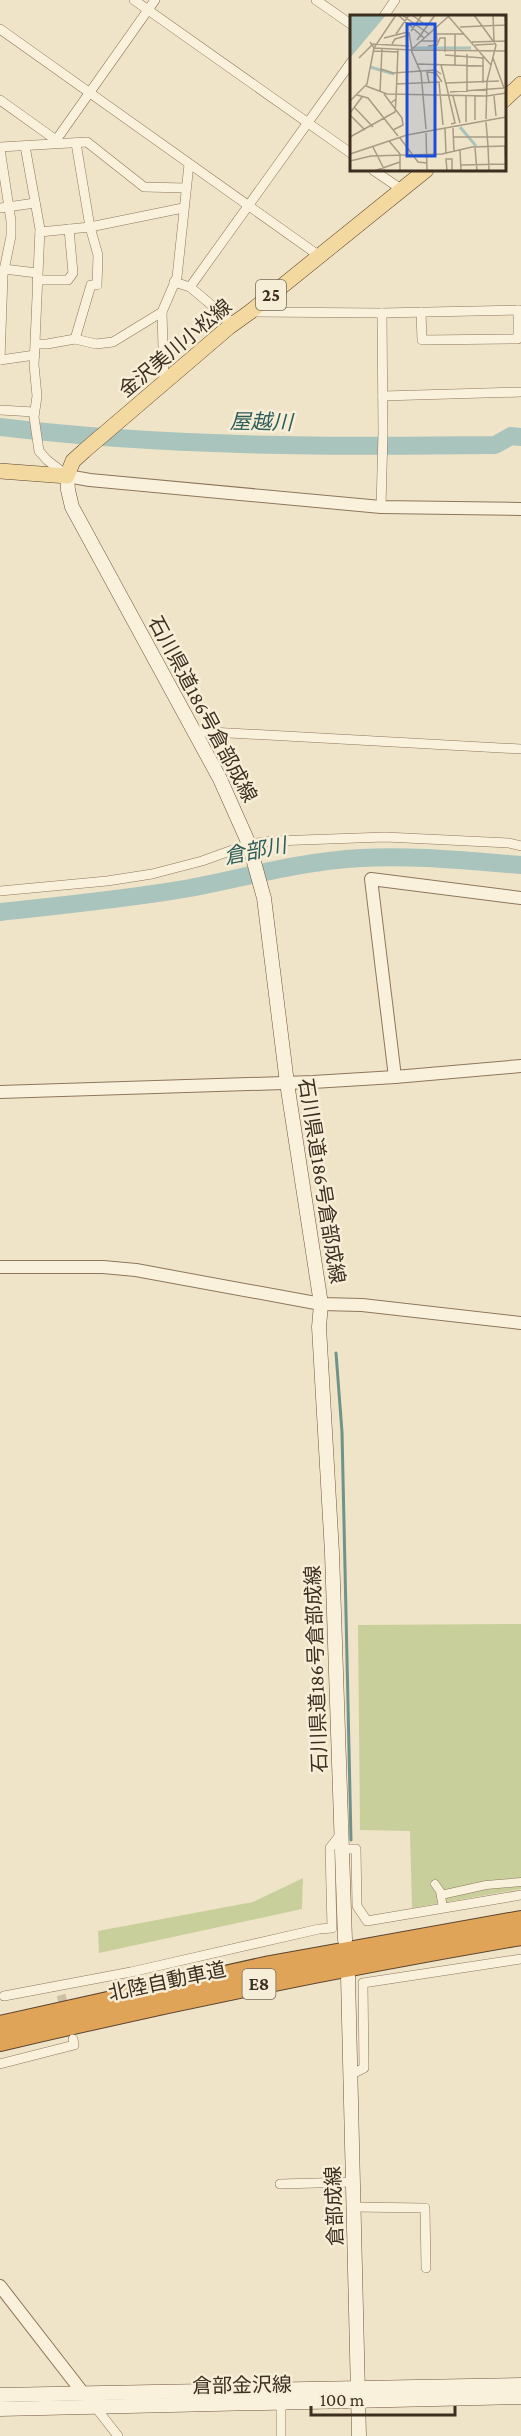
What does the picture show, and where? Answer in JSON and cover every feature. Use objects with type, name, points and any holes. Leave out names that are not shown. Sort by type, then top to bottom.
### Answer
[{"type":"highway","name":"北陸自動車道","points":[[0,2025],[270,1965],[521,1920]]},
{"type":"highway","name":"北陸自動車道","points":[[0,2042],[139,2009],[270,1982],[521,1936]]},
{"type":"main road","points":[[506,98],[521,84]]},
{"type":"main road","name":"金沢美川小松線","points":[[67,476],[73,461],[84,451],[234,324],[425,171]]},
{"type":"main road","points":[[0,471],[67,476]]},
{"type":"main road","name":"石川県道186号倉部成線","points":[[67,476],[72,507],[220,779],[249,846],[264,898],[287,1083],[321,1304],[320,1327],[332,1553],[345,1940]]},
{"type":"main road","name":"倉部成線","points":[[348,1976],[359,2396],[358,2436]]},
{"type":"main road","name":"倉部金沢線","points":[[359,2396],[521,2385]]},
{"type":"main road","name":"倉部金沢線","points":[[0,2395],[83,2393],[281,2397],[521,2397]]},
{"type":"main road","name":"倉部金沢線","points":[[0,2409],[96,2408],[281,2397]]},
{"type":"street","points":[[134,0],[350,153]]},
{"type":"street","points":[[55,142],[155,0]]},
{"type":"street","points":[[316,0],[350,24]]},
{"type":"street","points":[[385,15],[395,0]]},
{"type":"street","points":[[0,29],[318,255]]},
{"type":"street","points":[[190,287],[350,63]]},
{"type":"street","points":[[0,100],[55,142]]},
{"type":"street","points":[[35,354],[0,360],[4,269],[11,236],[4,207],[0,148],[55,142],[87,142],[144,187],[186,188]]},
{"type":"street","points":[[75,339],[91,285],[97,285],[98,255],[90,227],[76,143]]},
{"type":"street","points":[[25,146],[40,232],[35,354],[37,396],[34,414],[37,442],[39,451],[67,476],[381,507],[521,509]]},
{"type":"street","points":[[164,383],[162,312],[174,282],[189,164]]},
{"type":"street","points":[[374,171],[401,189]]},
{"type":"street","points":[[4,207],[35,203]]},
{"type":"street","points":[[40,232],[90,227],[183,208]]},
{"type":"street","points":[[4,269],[37,277],[68,280],[73,273],[69,229]]},
{"type":"street","points":[[174,282],[190,287],[234,324]]},
{"type":"street","points":[[250,312],[382,313],[421,312],[519,310],[518,339],[422,340],[421,312]]},
{"type":"street","points":[[36,344],[75,339],[96,344],[113,342],[162,312]]},
{"type":"street","points":[[381,507],[382,313]]},
{"type":"street","points":[[383,396],[521,392]]},
{"type":"street","points":[[0,410],[34,414]]},
{"type":"street","points":[[193,731],[521,749]]},
{"type":"street","points":[[0,891],[107,881],[152,874],[249,846],[385,837],[509,843],[521,846]]},
{"type":"street","points":[[395,1077],[371,879],[521,898]]},
{"type":"street","points":[[0,1092],[287,1083],[395,1077],[521,1066]]},
{"type":"street","points":[[0,1267],[103,1267],[144,1271],[321,1304],[362,1305],[521,1323]]},
{"type":"street","points":[[4,1996],[60,1990],[318,1929],[332,1928],[330,1848],[341,1842],[356,1849],[357,1906],[367,1920],[521,1895]]},
{"type":"street","points":[[441,1894],[486,1885],[521,1882]]},
{"type":"street","points":[[435,1884],[441,1894],[443,1908]]},
{"type":"street","points":[[350,2075],[364,2068],[363,1983],[521,1959]]},
{"type":"street","points":[[0,2064],[74,2045],[73,2039]]},
{"type":"street","points":[[280,2184],[353,2182]]},
{"type":"street","points":[[353,2207],[425,2208],[426,2268]]},
{"type":"street","points":[[0,2286],[118,2436]]},
{"type":"street","points":[[280,2436],[281,2397]]},
{"type":"green space","points":[[521,1624],[521,1889],[412,1908],[410,1831],[360,1830],[358,1625]]},
{"type":"green space","points":[[303,1878],[302,1909],[99,1953],[98,1931],[253,1902]]},
{"type":"waterway","name":"屋越川","points":[[0,427],[123,439],[247,444],[495,445],[511,436],[521,437]]},
{"type":"waterway","name":"倉部川","points":[[0,912],[166,892],[296,866],[339,860],[381,857],[421,858],[521,865]]},
{"type":"waterway","points":[[336,1353],[342,1432],[351,1840]]},
{"type":"tunnel","points":[[61,1995],[66,2013]]}]
